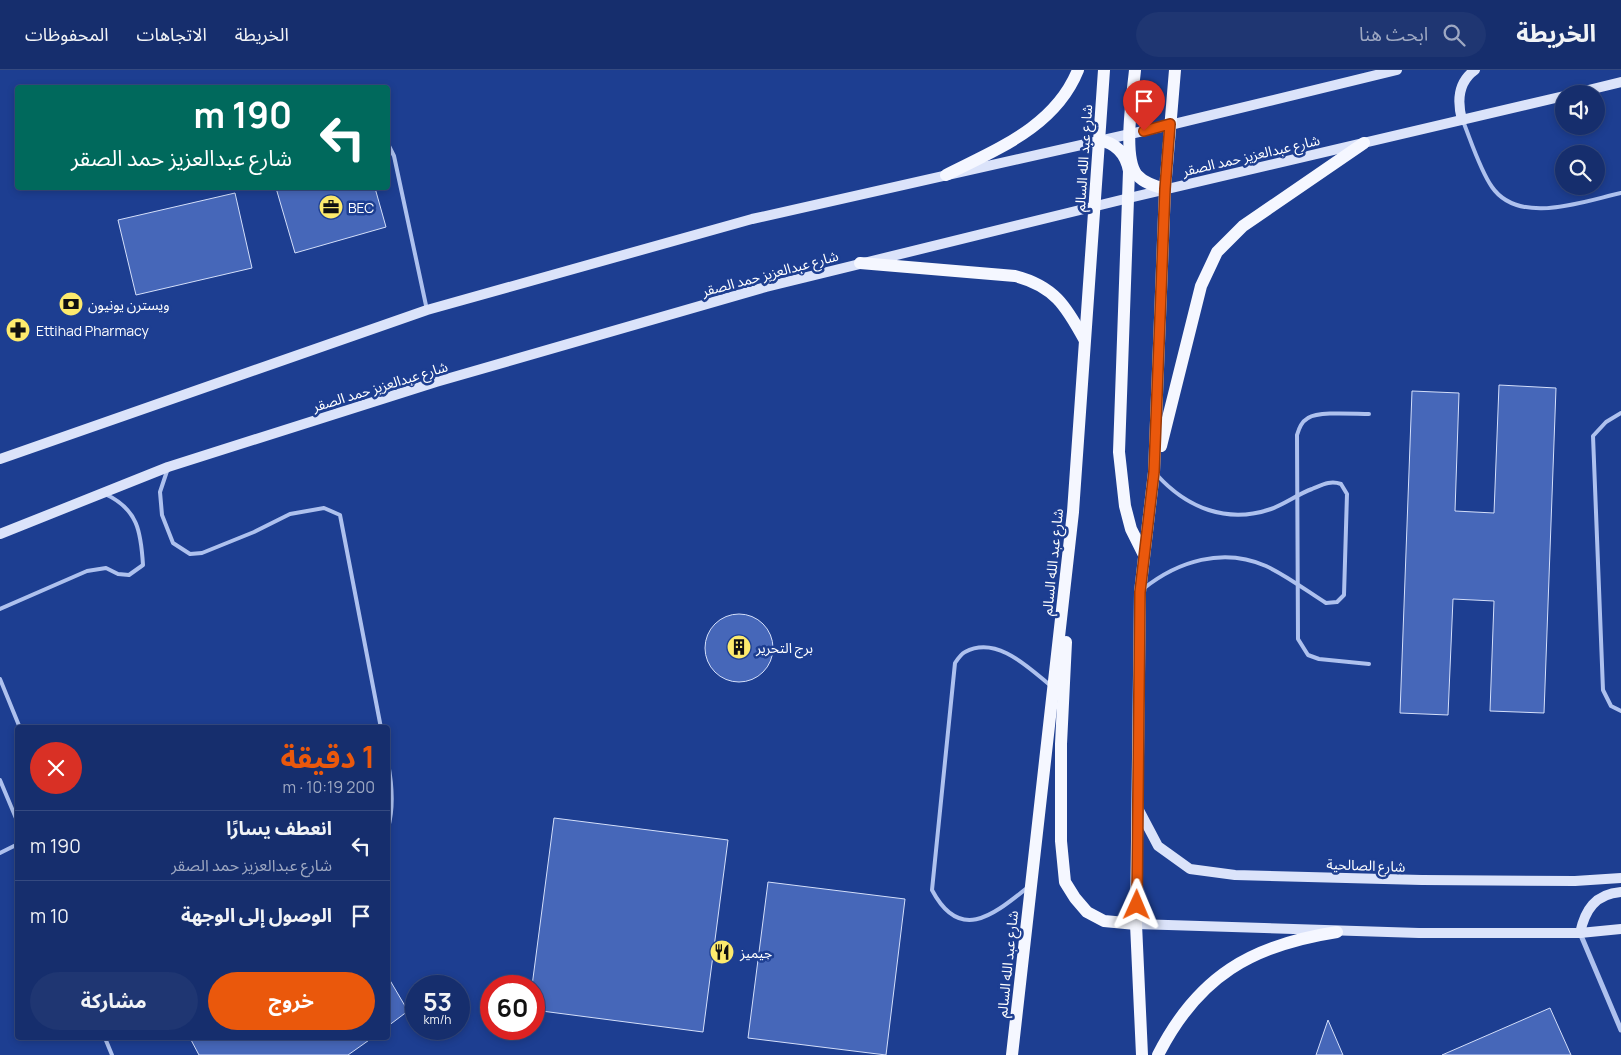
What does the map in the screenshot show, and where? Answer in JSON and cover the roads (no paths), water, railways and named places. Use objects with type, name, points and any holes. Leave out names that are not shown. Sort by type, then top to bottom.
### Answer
[{"type":"main road","points":[[946,175],[1014,141],[1036,126],[1058,103],[1078,70]]},
{"type":"main road","name":"شارع عبد الله السالم","points":[[1012,1055],[1073,512],[1104,70]]},
{"type":"main road","points":[[1134,70],[1130,155],[1134,170],[1146,182],[1165,189]]},
{"type":"main road","points":[[1142,1055],[1136,924],[1139,810],[1140,592],[1143,553],[1154,472],[1165,189],[1175,70]]},
{"type":"main road","points":[[0,459],[426,310],[752,219],[1130,134],[1397,70]]},
{"type":"main road","points":[[1462,120],[1460,91],[1466,78],[1475,70]]},
{"type":"main road","points":[[1605,86],[1621,82]]},
{"type":"main road","name":"شارع عبدالعزيز حمد الصقر","points":[[0,534],[168,467],[436,382],[766,287],[1165,189],[1555,98]]},
{"type":"main road","points":[[1099,140],[1114,145],[1124,155],[1129,171],[1119,452],[1125,506],[1131,529],[1143,553]]},
{"type":"main road","points":[[1154,472],[1198,295],[1212,260],[1227,240],[1244,226],[1364,143]]},
{"type":"main road","points":[[860,263],[1015,276],[1034,282],[1057,297],[1070,314],[1084,339]]},
{"type":"main road","points":[[1073,512],[1060,744],[1061,841],[1066,882],[1074,898],[1087,912],[1104,921],[1136,924],[1338,932],[1580,933],[1621,929]]},
{"type":"main road","name":"شارع الصالحية","points":[[1139,810],[1158,846],[1190,869],[1235,875],[1422,880],[1575,881],[1621,878]]},
{"type":"main road","points":[[1580,933],[1584,916],[1596,901],[1602,896],[1621,892]]},
{"type":"main road","points":[[1158,1055],[1170,1030],[1192,1001],[1218,977],[1248,957],[1281,943],[1338,932]]},
{"type":"street","points":[[1580,933],[1621,1030]]},
{"type":"lane","points":[[1462,120],[1491,186],[1499,196],[1518,205],[1537,210],[1557,208],[1621,193]]},
{"type":"lane","points":[[390,148],[394,156],[426,310]]},
{"type":"lane","points":[[1621,413],[1606,422],[1593,436],[1603,690],[1611,706],[1621,712]]},
{"type":"lane","points":[[1369,414],[1317,415],[1308,418],[1300,426],[1297,435],[1298,639],[1308,655],[1319,659],[1369,664]]},
{"type":"lane","points":[[168,467],[160,492],[162,515],[172,543],[190,554],[202,552],[245,536],[290,514],[324,508],[340,515],[380,725]]},
{"type":"lane","points":[[1140,592],[1162,574],[1188,562],[1218,558],[1245,559],[1260,564],[1326,603],[1332,604],[1344,595],[1347,494],[1341,484],[1330,482],[1298,494],[1272,508],[1248,515],[1220,514],[1194,506],[1172,491],[1154,472]]},
{"type":"lane","points":[[0,609],[87,571],[106,568],[118,574],[129,575],[143,565],[141,536],[136,523],[122,502],[102,492]]},
{"type":"lane","points":[[1031,885],[996,912],[981,919],[960,918],[941,907],[932,890],[955,663],[964,652],[985,647],[1012,655],[1053,687]]},
{"type":"lane","points":[[0,679],[19,725]]},
{"type":"lane","points":[[390,776],[392,789],[390,808]]},
{"type":"lane","points":[[0,780],[15,816]]},
{"type":"lane","points":[[0,853],[15,846]]},
{"type":"lane","points":[[106,1040],[112,1055]]},
{"type":"place","name":"BEC","points":[[331,207]]},
{"type":"place","name":"ويسترن يونيون","points":[[71,304]]},
{"type":"place","name":"Ettihad Pharmacy","points":[[18,330]]},
{"type":"place","name":"برج التحرير","points":[[739,647]]},
{"type":"place","name":"جيميز","points":[[722,952]]}]
